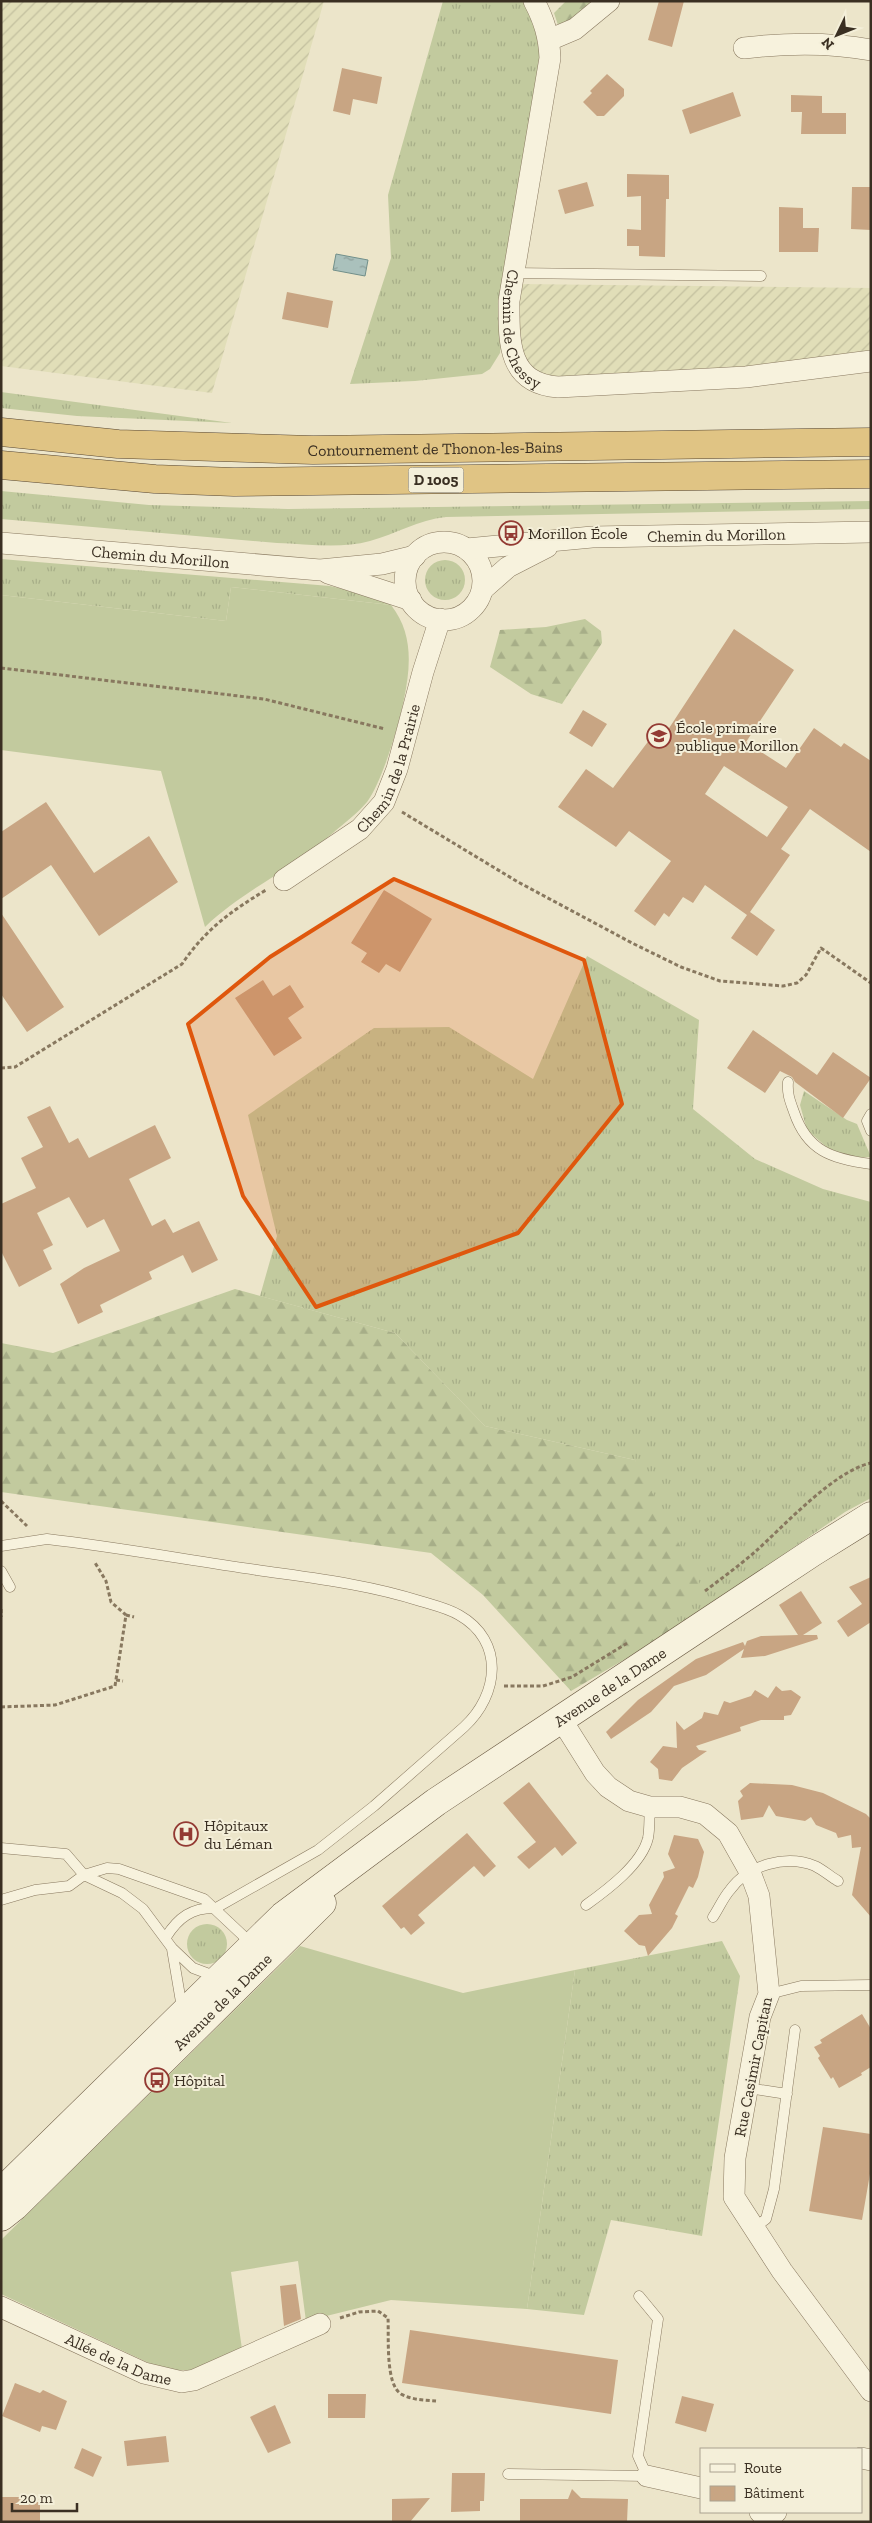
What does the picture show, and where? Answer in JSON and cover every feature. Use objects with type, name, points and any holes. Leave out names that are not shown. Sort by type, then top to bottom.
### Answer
[{"type":"highway","name":"Contournement de Thonon-les-Bains","points":[[1,432],[118,444],[313,450],[871,442]]},
{"type":"highway","name":"Contournement de Thonon-les-Bains","points":[[1,465],[125,477],[234,482],[871,474]]},
{"type":"main road","name":"Avenue de la Dame","points":[[1,2217],[15,2206],[231,1980],[260,1952],[316,1910],[353,1866],[436,1802],[813,1552],[871,1516]]},
{"type":"main road","name":"Avenue de la Dame","points":[[1,2192],[182,2014],[231,1980]]},
{"type":"street","name":"Chemin de Chessy","points":[[534,1],[544,20],[549,40],[547,76],[512,273],[509,328],[514,358],[527,376],[547,386],[746,377],[871,361]]},
{"type":"street","points":[[549,40],[574,29],[609,1]]},
{"type":"street","points":[[744,48],[815,44],[871,50]]},
{"type":"street","name":"Chemin du Morillon","points":[[466,549],[592,537],[871,532]]},
{"type":"street","name":"Chemin du Morillon","points":[[483,589],[515,562],[563,540]]},
{"type":"street","points":[[439,542],[451,542],[466,549],[481,567],[483,589],[479,599],[467,612],[457,617],[440,619],[423,613],[411,600],[406,589],[408,566],[414,556],[423,548],[439,542]]},
{"type":"street","name":"Chemin du Morillon","points":[[1,543],[320,570],[382,564],[414,556]]},
{"type":"street","name":"Chemin du Morillon","points":[[320,570],[411,600]]},
{"type":"street","name":"Chemin de la Prairie","points":[[284,880],[360,829],[384,802],[397,769],[440,619]]},
{"type":"street","name":"Rue Casimir Capitan","points":[[561,1720],[608,1787],[629,1801],[650,1807],[680,1807],[705,1814],[728,1834],[750,1872],[759,1896],[769,1994],[760,2017],[735,2158],[734,2197],[782,2271],[871,2391]]},
{"type":"street","name":"Allée de la Dame","points":[[1,2307],[144,2373],[182,2382],[194,2380],[320,2324]]},
{"type":"street","points":[[647,2476],[700,2488]]},
{"type":"lane","points":[[512,273],[760,276]]},
{"type":"lane","points":[[788,1082],[787,1095],[798,1127],[813,1144],[831,1157],[871,1164]]},
{"type":"lane","points":[[871,1114],[867,1121],[871,1131]]},
{"type":"lane","points":[[1,1546],[47,1539],[84,1543],[368,1587],[443,1608],[465,1619],[483,1639],[490,1658],[491,1686],[485,1702],[476,1716],[374,1806],[318,1850],[216,1908],[204,1908],[190,1912],[175,1922],[166,1937]]},
{"type":"lane","points":[[1,1571],[10,1586]]},
{"type":"lane","points":[[586,1905],[614,1885],[632,1865],[648,1839],[650,1807]]},
{"type":"lane","points":[[1,1848],[66,1854],[84,1875],[129,1897],[149,1915],[172,1948],[193,1968],[231,1980]]},
{"type":"lane","points":[[713,1916],[730,1888],[750,1872],[771,1863],[796,1861],[815,1866],[838,1881]]},
{"type":"lane","points":[[1,1900],[35,1890],[69,1886],[84,1875],[107,1868],[119,1869],[198,1896],[216,1908],[260,1952]]},
{"type":"lane","points":[[172,1948],[182,2014]]},
{"type":"lane","points":[[769,1994],[801,1986],[871,1985]]},
{"type":"lane","points":[[754,2228],[766,2219],[772,2196],[794,2030]]},
{"type":"lane","points":[[748,2088],[787,2094]]},
{"type":"lane","points":[[508,2474],[647,2476],[638,2456],[658,2319],[639,2296]]},
{"type":"path","points":[[1,668],[264,699],[406,735]]},
{"type":"path","points":[[384,802],[518,882],[681,968],[720,981],[783,986],[797,983],[802,979],[821,948],[871,983]]},
{"type":"path","points":[[1,1068],[15,1067],[182,964],[197,942],[216,923],[243,904],[284,880]]},
{"type":"path","points":[[700,1596],[754,1553],[839,1478],[860,1466],[871,1463]]},
{"type":"path","points":[[1,1501],[23,1523],[47,1539]]},
{"type":"path","points":[[84,1543],[106,1581],[111,1602],[126,1615],[134,1617]]},
{"type":"path","points":[[1,1609],[1,1616]]},
{"type":"path","points":[[1,1707],[56,1705],[115,1686],[126,1615]]},
{"type":"path","points":[[491,1686],[543,1686],[572,1677],[637,1637]]},
{"type":"path","points":[[116,1680],[123,1681]]},
{"type":"path","points":[[320,2324],[359,2312],[378,2311],[388,2318],[390,2378],[399,2393],[412,2399],[436,2401]]},
{"type":"highlighted area","points":[[394,879],[584,960],[622,1104],[518,1233],[316,1307],[243,1196],[188,1024],[270,957]]},
{"type":"shaded area","points":[[1,1],[324,1],[212,393],[1,366]]},
{"type":"shaded area","points":[[519,284],[871,288],[871,353],[743,370],[564,379],[542,376],[525,361],[517,332]]},
{"type":"green space","points":[[443,1],[523,1],[535,21],[541,54],[500,353],[490,369],[482,374],[415,381],[350,384],[391,258],[388,195]]},
{"type":"green space","points":[[566,1],[597,1],[559,28],[554,13]]},
{"type":"green space","points":[[1,392],[232,423],[77,416],[1,408]]},
{"type":"green space","points":[[1,491],[149,505],[288,509],[871,501],[871,509],[446,517],[426,521],[370,541],[347,545],[324,545],[277,543],[1,519]]},
{"type":"green space","points":[[1,559],[330,586],[382,598],[391,605],[231,587],[226,621],[1,595]]},
{"type":"green space","points":[[445,560],[459,566],[465,580],[459,594],[445,600],[431,594],[425,580],[431,566]]},
{"type":"green space","points":[[231,587],[391,605],[407,638],[409,662],[402,710],[394,738],[373,793],[367,802],[359,811],[299,860],[237,901],[205,927],[161,771],[1,750],[1,595],[226,621]]},
{"type":"green space","points":[[585,619],[601,631],[602,643],[562,704],[531,694],[490,667],[500,630],[546,627]]},
{"type":"green space","points":[[587,956],[699,1020],[693,1109],[755,1159],[823,1189],[871,1202],[871,1498],[845,1512],[671,1632],[664,1620],[635,1460],[485,1426],[395,1333],[260,1296],[277,1236],[248,1115],[374,1028],[449,1027],[533,1079]]},
{"type":"green space","points":[[804,1091],[847,1120],[857,1124],[871,1157],[849,1158],[830,1150],[807,1130],[800,1105]]},
{"type":"green space","points":[[235,1289],[395,1333],[485,1426],[635,1460],[701,1586],[664,1619],[671,1632],[571,1691],[483,1595],[431,1553],[1,1492],[1,1343],[53,1353]]},
{"type":"green space","points":[[211,1924],[218,1927],[224,1933],[227,1944],[226,1952],[218,1961],[211,1964],[203,1964],[196,1961],[188,1952],[187,1940],[190,1933],[199,1925]]},
{"type":"green space","points":[[722,1941],[740,1976],[702,2236],[611,2220],[584,2315],[527,2309],[575,1970]]},
{"type":"green space","points":[[300,1946],[463,1993],[575,1970],[527,2309],[391,2300],[306,2321],[298,2261],[231,2272],[242,2349],[197,2370],[164,2370],[1,2294],[1,2240]]},
{"type":"water","points":[[336,254],[368,260],[365,276],[333,270]]},
{"type":"building","points":[[659,1],[684,1],[672,47],[648,40]]},
{"type":"building","points":[[342,68],[382,77],[377,104],[353,99],[350,115],[333,111]]},
{"type":"building","points":[[607,74],[624,89],[624,96],[604,116],[597,116],[583,102],[592,93],[590,91]]},
{"type":"building","points":[[733,92],[741,116],[690,134],[682,110]]},
{"type":"building","points":[[791,95],[822,96],[822,113],[846,113],[846,134],[801,134],[802,112],[791,112]]},
{"type":"building","points":[[627,174],[669,175],[669,199],[666,199],[665,257],[639,256],[639,246],[627,246],[627,229],[641,230],[641,196],[627,197]]},
{"type":"building","points":[[587,182],[594,206],[565,214],[558,190]]},
{"type":"building","points":[[852,187],[871,187],[871,230],[851,229]]},
{"type":"building","points":[[779,207],[803,208],[803,228],[819,228],[818,252],[779,252]]},
{"type":"building","points":[[287,292],[333,301],[328,328],[282,319]]},
{"type":"building","points":[[734,629],[794,670],[746,742],[786,768],[814,728],[841,747],[844,743],[871,761],[871,852],[810,809],[781,849],[790,855],[750,912],[775,930],[757,956],[731,938],[747,915],[705,885],[693,903],[683,897],[669,917],[664,913],[655,926],[634,911],[671,861],[629,831],[616,847],[558,807],[586,769],[613,788],[650,739],[658,745]],"holes":[[[724,766],[788,807],[767,837],[705,794]]]},
{"type":"building","points":[[583,710],[607,724],[592,747],[569,733]]},
{"type":"building","points":[[46,802],[94,873],[149,836],[178,882],[99,936],[51,865],[1,899],[1,832]]},
{"type":"building","points":[[384,890],[432,919],[400,972],[386,964],[379,973],[361,962],[367,953],[351,943]]},
{"type":"building","points":[[1,913],[64,1007],[27,1032],[1,994]]},
{"type":"building","points":[[263,980],[273,996],[290,985],[304,1007],[288,1018],[302,1038],[274,1056],[235,998]]},
{"type":"building","points":[[753,1030],[817,1075],[833,1052],[871,1078],[843,1118],[795,1082],[792,1077],[780,1071],[765,1093],[727,1068]]},
{"type":"building","points":[[50,1106],[69,1143],[78,1138],[89,1158],[155,1125],[171,1158],[129,1179],[152,1226],[165,1219],[173,1233],[199,1221],[218,1260],[192,1273],[183,1255],[149,1272],[152,1279],[100,1305],[103,1312],[78,1324],[60,1284],[84,1268],[120,1251],[104,1219],[87,1228],[69,1197],[37,1213],[53,1245],[43,1250],[52,1269],[19,1287],[1,1251],[1,1204],[36,1188],[21,1158],[43,1147],[27,1117]]},
{"type":"building","points":[[871,1577],[871,1622],[848,1637],[837,1621],[862,1604],[849,1587]]},
{"type":"building","points":[[801,1591],[822,1623],[803,1635],[817,1635],[818,1639],[765,1656],[741,1658],[744,1649],[706,1675],[674,1686],[651,1712],[611,1739],[606,1732],[638,1700],[696,1659],[743,1642],[745,1646],[747,1641],[761,1636],[798,1635],[779,1605]]},
{"type":"building","points":[[776,1686],[782,1691],[791,1690],[801,1697],[791,1715],[784,1716],[784,1720],[761,1720],[740,1727],[741,1731],[696,1746],[699,1750],[707,1751],[682,1768],[672,1781],[659,1779],[658,1769],[650,1762],[663,1746],[677,1748],[676,1721],[684,1730],[702,1718],[704,1712],[718,1715],[724,1701],[730,1703],[751,1696],[755,1690],[768,1698]]},
{"type":"building","points":[[529,1782],[577,1843],[562,1856],[555,1847],[529,1869],[517,1857],[536,1842],[503,1803]]},
{"type":"building","points":[[750,1783],[792,1785],[823,1793],[866,1814],[871,1819],[871,1917],[852,1895],[861,1847],[852,1848],[851,1835],[838,1838],[836,1833],[816,1825],[811,1817],[805,1821],[776,1816],[769,1805],[763,1817],[741,1820],[738,1801],[743,1796],[740,1791]]},
{"type":"building","points":[[467,1833],[496,1866],[484,1877],[474,1866],[418,1915],[425,1923],[411,1935],[404,1927],[401,1929],[382,1906]]},
{"type":"building","points":[[674,1835],[698,1839],[704,1852],[698,1877],[693,1888],[689,1886],[675,1914],[678,1916],[672,1928],[648,1956],[645,1946],[639,1945],[624,1931],[639,1915],[652,1914],[649,1905],[664,1877],[663,1872],[675,1868],[668,1854]]},
{"type":"building","points":[[862,2014],[871,2029],[871,2067],[861,2073],[862,2075],[839,2088],[818,2058],[820,2056],[814,2047],[822,2043],[820,2040]]},
{"type":"building","points":[[823,2127],[871,2134],[871,2168],[862,2220],[809,2211]]},
{"type":"building","points":[[296,2284],[301,2319],[284,2326],[280,2286]]},
{"type":"building","points":[[410,2330],[618,2360],[611,2414],[402,2383]]},
{"type":"building","points":[[15,2383],[40,2393],[43,2390],[67,2401],[56,2430],[42,2426],[40,2432],[2,2416]]},
{"type":"building","points":[[328,2394],[366,2394],[365,2418],[328,2418]]},
{"type":"building","points":[[682,2396],[714,2404],[706,2432],[675,2423]]},
{"type":"building","points":[[275,2405],[291,2443],[268,2453],[250,2417]]},
{"type":"building","points":[[166,2436],[169,2462],[127,2466],[124,2441]]},
{"type":"building","points":[[82,2448],[102,2457],[93,2477],[74,2468]]},
{"type":"building","points":[[452,2473],[485,2473],[484,2501],[480,2501],[480,2511],[451,2512]]},
{"type":"building","points":[[572,2489],[581,2498],[628,2499],[627,2522],[520,2522],[520,2499],[568,2499]]},
{"type":"building","points":[[1,2497],[22,2497],[23,2502],[40,2502],[40,2522],[1,2522]]},
{"type":"building","points":[[430,2498],[410,2522],[392,2522],[392,2499]]},
{"type":"place","name":"Morillon École","points":[[511,533]]},
{"type":"place","name":"École primaire publique Morillon","points":[[659,736]]},
{"type":"place","name":"Hôpitaux du Léman","points":[[186,1834]]},
{"type":"place","name":"Hôpital","points":[[157,2080]]}]
